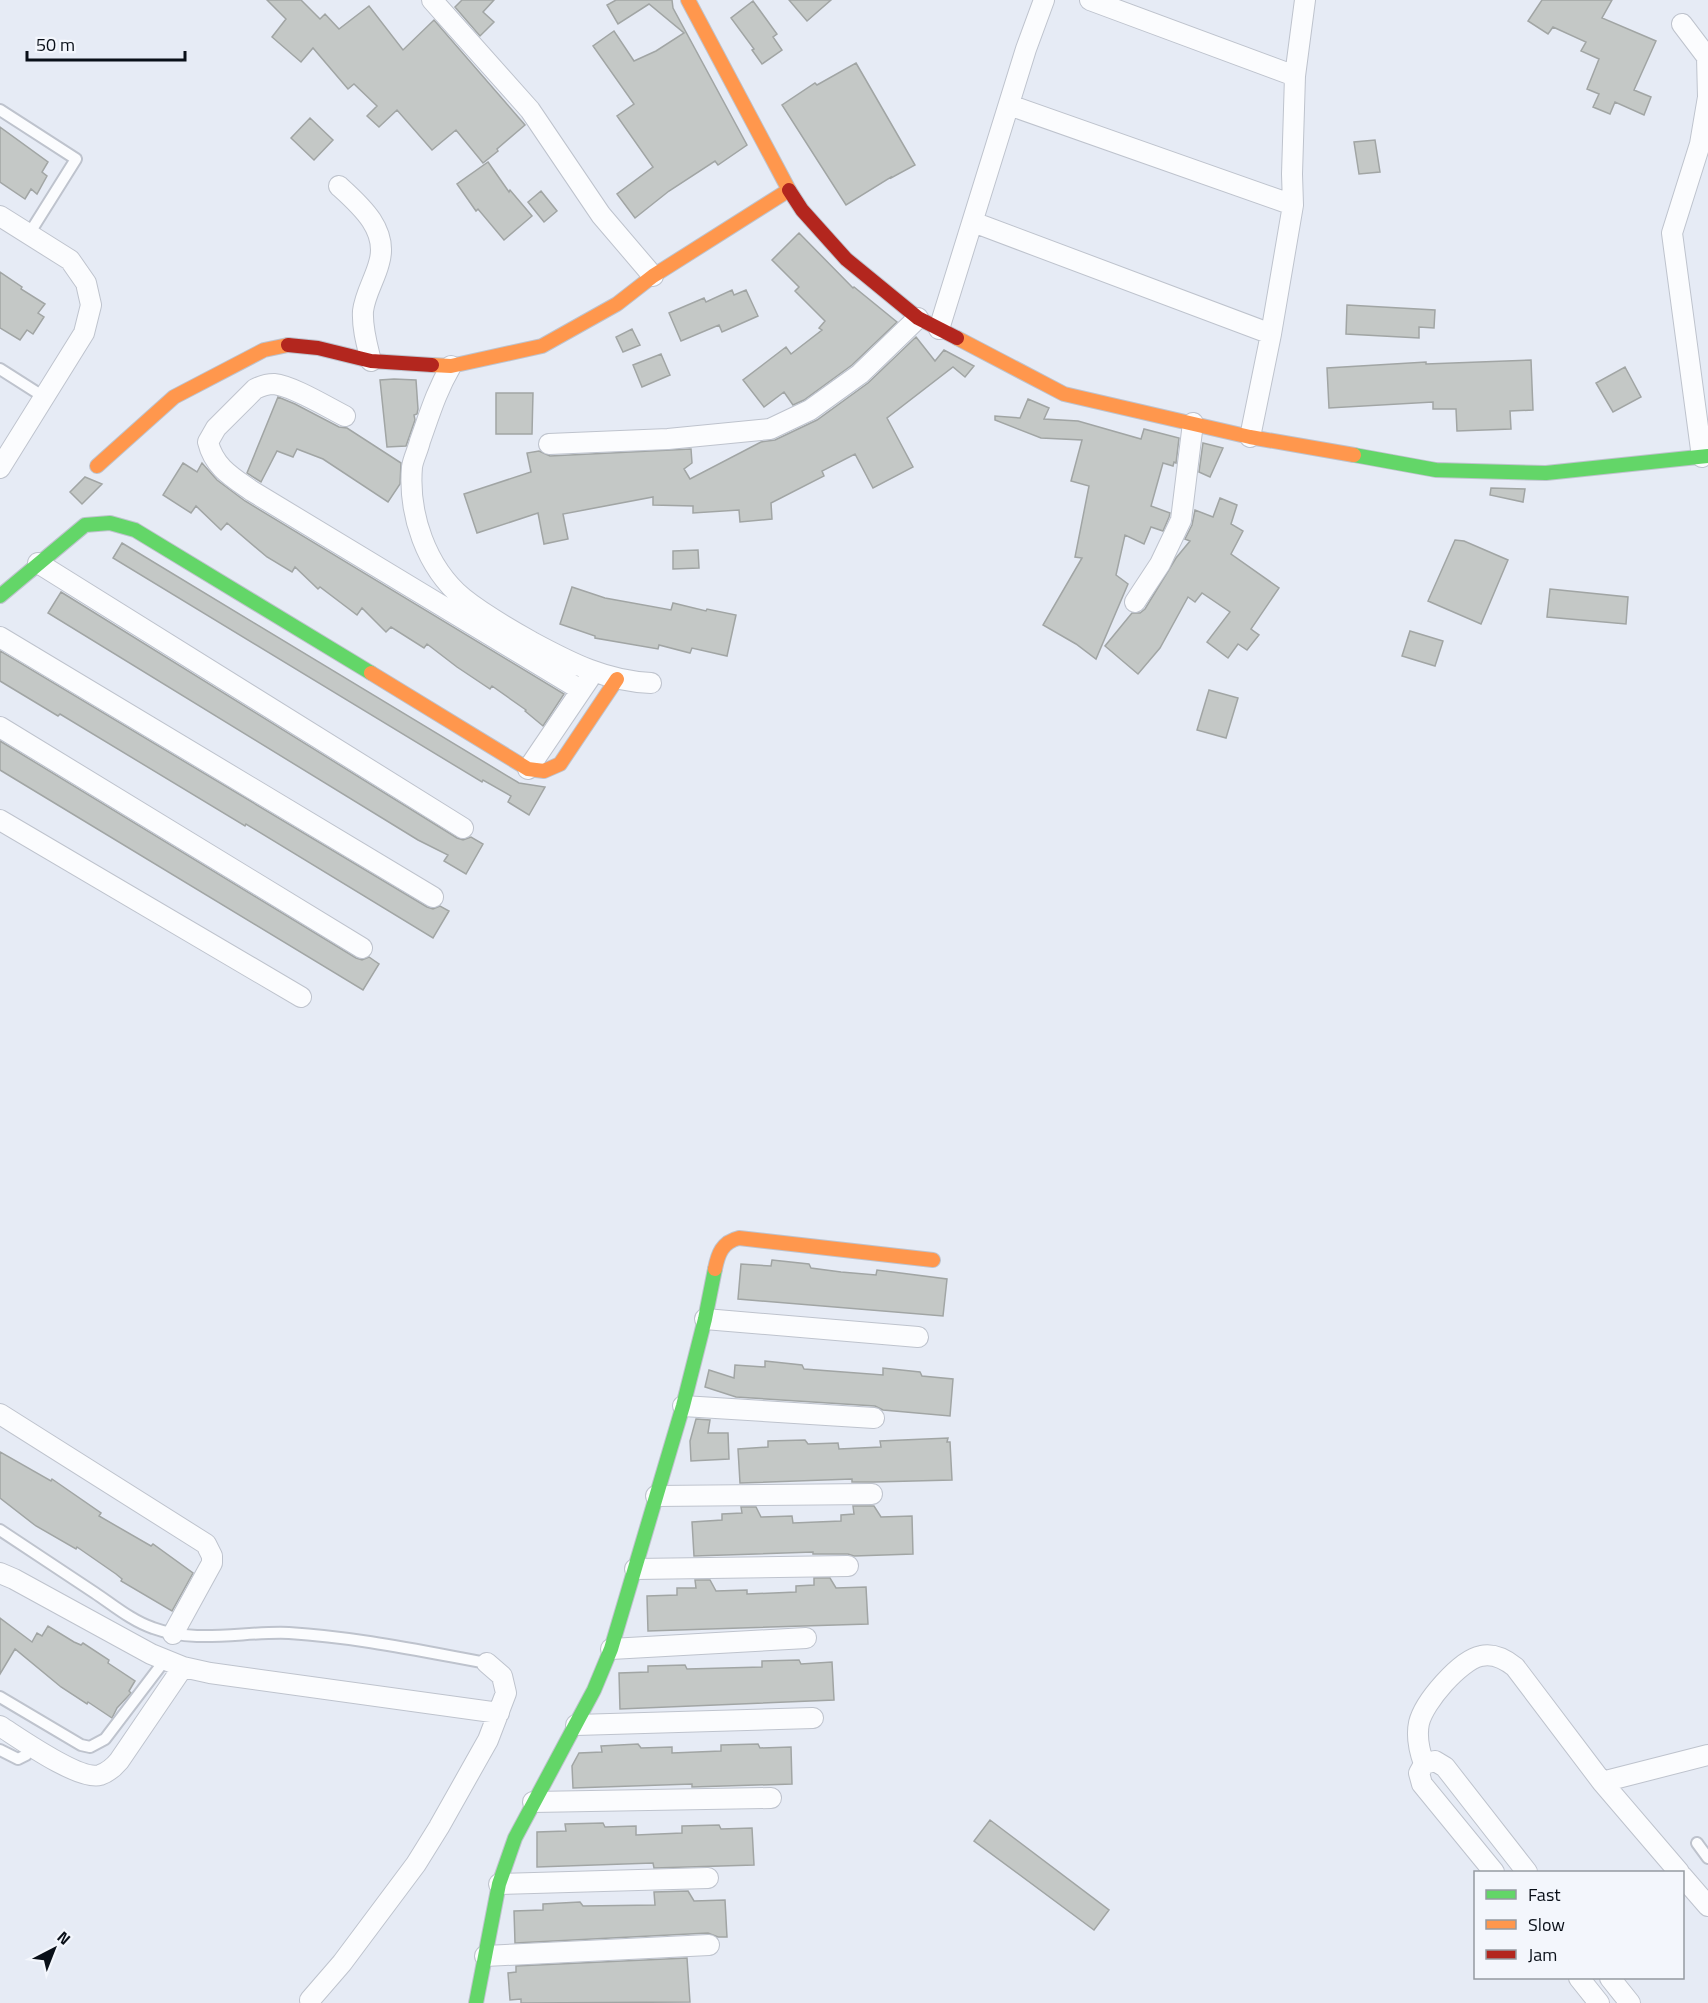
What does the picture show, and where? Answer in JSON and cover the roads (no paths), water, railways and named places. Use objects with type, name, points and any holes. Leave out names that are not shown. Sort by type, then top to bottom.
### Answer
[{"type":"street","points":[[432,0],[530,110],[601,215],[653,276]]},
{"type":"street","points":[[688,0],[789,190],[802,210],[846,259],[918,318],[1064,394],[1250,437],[1436,470],[1546,473],[1705,456],[1672,233],[1700,144],[1708,97],[1707,57],[1682,24]]},
{"type":"street","points":[[939,329],[1026,49],[1044,0]]},
{"type":"street","points":[[1090,0],[1295,76]]},
{"type":"street","points":[[1250,437],[1271,334],[1293,205],[1295,76],[1305,0]]},
{"type":"street","points":[[1009,105],[1293,205]]},
{"type":"street","points":[[339,186],[362,206],[376,227],[380,243],[380,261],[363,310],[363,329],[371,361]]},
{"type":"street","points":[[97,466],[174,397],[264,350],[285,345],[318,348],[371,361],[451,366],[542,346],[617,304],[653,276],[789,190]]},
{"type":"street","points":[[0,216],[70,260],[86,283],[91,305],[84,333],[0,468]]},
{"type":"street","points":[[973,222],[1271,334]]},
{"type":"street","points":[[549,444],[668,439],[770,429],[810,410],[860,374],[918,318]]},
{"type":"street","points":[[451,366],[437,391],[412,465],[412,502],[421,537],[438,570],[462,597],[523,637],[593,673],[616,680],[651,684]]},
{"type":"street","points":[[345,416],[286,388],[271,384],[262,385],[255,389],[216,428],[208,442],[218,465],[228,475],[252,491],[582,690]]},
{"type":"street","points":[[1136,602],[1160,564],[1181,520],[1194,423]]},
{"type":"street","points":[[0,596],[85,525],[102,522],[119,523],[135,530],[528,769],[544,771],[560,764],[616,680]]},
{"type":"street","points":[[38,563],[464,828]]},
{"type":"street","points":[[0,637],[433,897]]},
{"type":"street","points":[[528,769],[593,673]]},
{"type":"street","points":[[0,727],[362,948]]},
{"type":"street","points":[[0,820],[301,998]]},
{"type":"street","points":[[476,2003],[499,1884],[515,1838],[594,1690],[611,1649],[683,1406],[705,1319],[718,1253],[731,1240],[740,1238],[933,1260]]},
{"type":"street","points":[[705,1319],[918,1337]]},
{"type":"street","points":[[683,1406],[874,1418]]},
{"type":"street","points":[[0,1414],[206,1544],[212,1556],[212,1563],[173,1634]]},
{"type":"street","points":[[656,1496],[872,1494]]},
{"type":"street","points":[[635,1569],[848,1566]]},
{"type":"street","points":[[0,1573],[174,1664],[210,1673],[499,1713]]},
{"type":"street","points":[[611,1649],[806,1638]]},
{"type":"street","points":[[1424,1764],[1418,1745],[1418,1735],[1425,1706],[1469,1660],[1493,1655],[1505,1659],[1515,1667],[1602,1782],[1678,1871]]},
{"type":"street","points":[[310,2000],[342,1963],[416,1864],[488,1740],[506,1693],[502,1676],[487,1663]]},
{"type":"street","points":[[0,1726],[31,1746],[87,1776],[99,1775],[111,1770],[174,1664]]},
{"type":"street","points":[[576,1725],[813,1718]]},
{"type":"street","points":[[1602,1782],[1708,1755]]},
{"type":"street","points":[[1493,1871],[1422,1784],[1419,1773],[1424,1764],[1435,1761],[1445,1767],[1526,1871]]},
{"type":"street","points":[[533,1802],[771,1798]]},
{"type":"street","points":[[1684,1877],[1708,1906]]},
{"type":"street","points":[[499,1884],[708,1878]]},
{"type":"street","points":[[485,1956],[709,1945]]},
{"type":"street","points":[[1581,1979],[1599,2003]]},
{"type":"street","points":[[1612,1979],[1630,2003]]},
{"type":"lane","points":[[0,110],[76,159],[29,234]]},
{"type":"lane","points":[[0,369],[44,397]]},
{"type":"lane","points":[[0,1530],[128,1615],[152,1628],[173,1634],[198,1636],[250,1633],[322,1635],[377,1642],[487,1663]]},
{"type":"lane","points":[[0,1696],[81,1745],[90,1747],[105,1739],[174,1664]]},
{"type":"lane","points":[[0,1750],[18,1759],[26,1755],[31,1746]]},
{"type":"lane","points":[[1697,1843],[1708,1858]]}]
